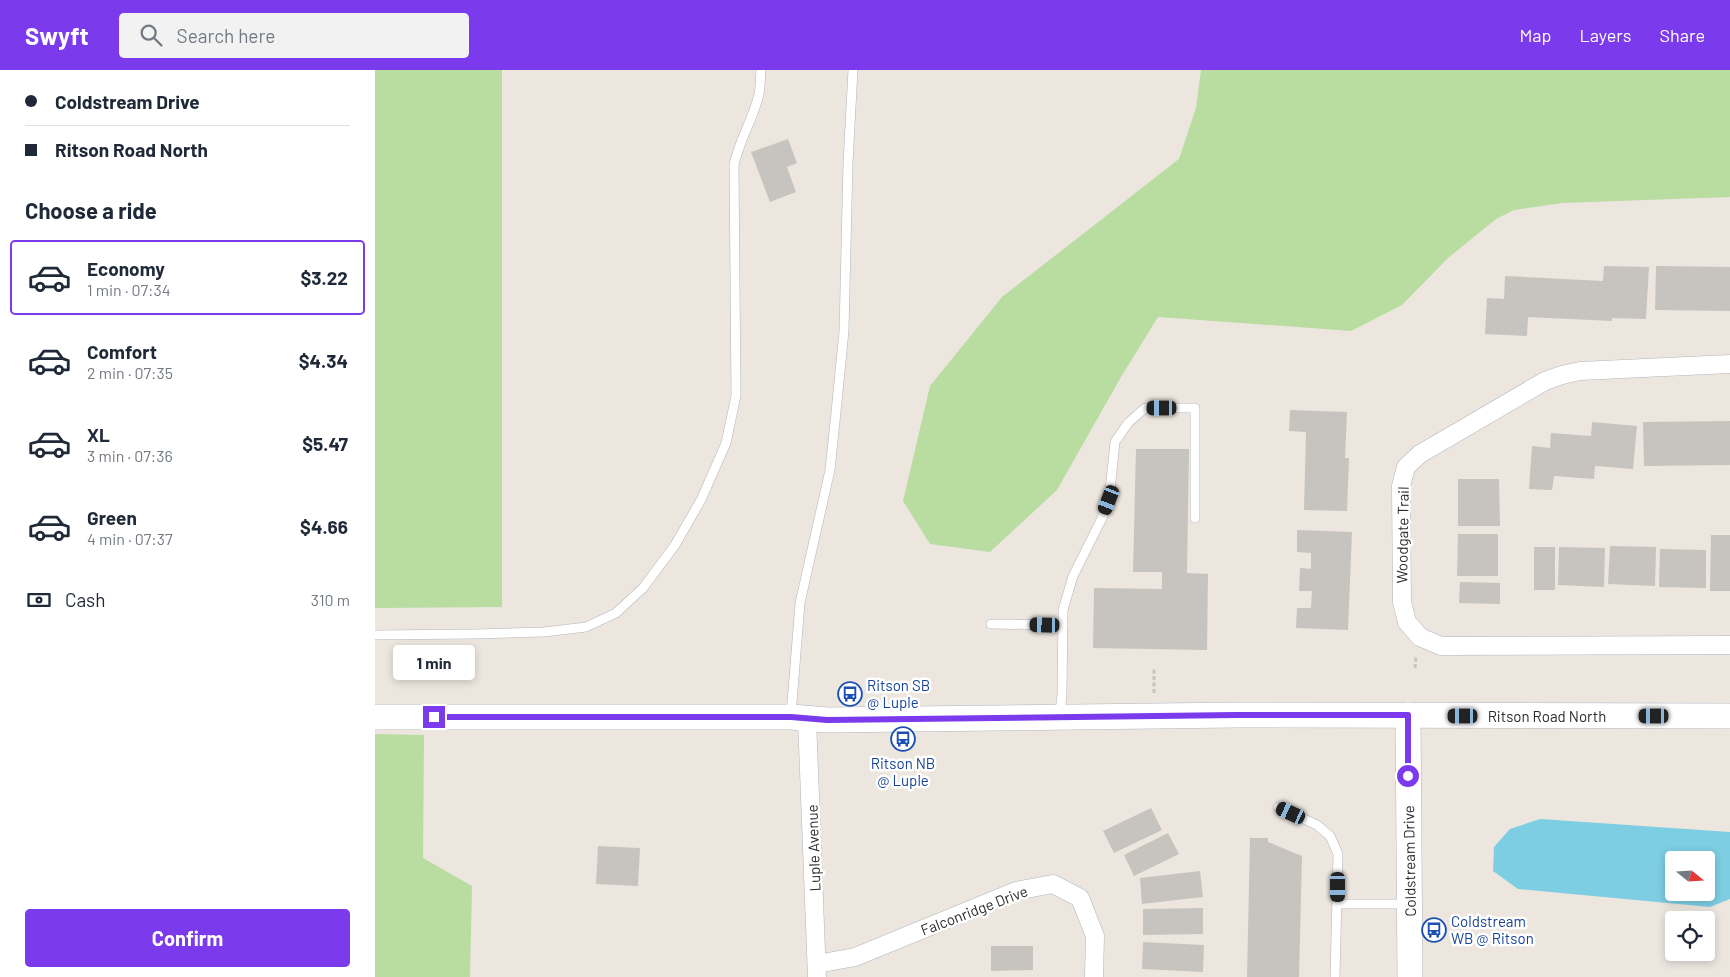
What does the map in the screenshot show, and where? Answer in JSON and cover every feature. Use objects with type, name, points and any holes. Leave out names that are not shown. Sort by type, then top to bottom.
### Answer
[{"type":"main road","name":"Coldstream Drive","points":[[1408,715],[1410,977]]},
{"type":"main road","name":"Ritson Road North","points":[[375,717],[1730,716]]},
{"type":"street","name":"Woodgate Trail","points":[[1730,364],[1580,372],[1545,380],[1420,454],[1406,467],[1401,486],[1402,602],[1407,622],[1419,637],[1441,646],[1730,645]]},
{"type":"street","name":"Luple Avenue","points":[[799,718],[817,971]]},
{"type":"street","name":"Falconridge Drive","points":[[817,971],[1016,891],[1053,884],[1080,898],[1095,936],[1094,977]]},
{"type":"lane","points":[[375,635],[544,632],[586,627],[616,613],[643,588],[675,545],[701,500],[726,443],[736,396],[734,165],[737,151],[759,96],[761,70]]},
{"type":"lane","points":[[799,718],[800,603],[831,470],[844,331],[848,163],[853,70]]},
{"type":"lane","points":[[1060,717],[1063,610],[1073,576],[1109,500],[1115,442],[1128,423],[1145,408],[1195,408],[1195,518]]},
{"type":"lane","points":[[991,624],[1063,625]]},
{"type":"lane","points":[[1278,807],[1317,825],[1330,836],[1338,854],[1335,977]]},
{"type":"lane","points":[[1338,904],[1410,904]]},
{"type":"path","points":[[1154,667],[1154,693]]},
{"type":"green space","points":[[375,70],[502,70],[502,607],[375,608]]},
{"type":"green space","points":[[1201,70],[1730,70],[1730,197],[1563,203],[1514,210],[1496,219],[1448,258],[1402,305],[1351,331],[1158,317],[1121,377],[1057,490],[990,552],[930,544],[903,501],[930,386],[1002,297],[1179,159],[1196,108]]},
{"type":"green space","points":[[375,734],[424,735],[423,858],[472,886],[470,977],[375,977]]},
{"type":"water","points":[[1540,819],[1730,832],[1730,899],[1710,907],[1518,889],[1493,871],[1494,847],[1510,829]]},
{"type":"building","points":[[788,139],[797,163],[787,167],[796,192],[770,202],[751,152]]},
{"type":"building","points":[[1604,266],[1649,267],[1646,319],[1612,318],[1612,321],[1528,317],[1527,336],[1485,334],[1487,298],[1504,299],[1505,276],[1603,281]]},
{"type":"building","points":[[1656,266],[1730,267],[1730,311],[1655,310]]},
{"type":"building","points":[[1290,410],[1347,412],[1345,458],[1349,458],[1347,511],[1304,510],[1306,432],[1289,431]]},
{"type":"building","points":[[1730,421],[1730,465],[1644,466],[1643,422]]},
{"type":"building","points":[[1592,422],[1637,426],[1633,469],[1595,466],[1594,479],[1554,476],[1552,490],[1529,489],[1532,446],[1550,448],[1551,433],[1591,436]]},
{"type":"building","points":[[1136,449],[1189,449],[1187,573],[1208,574],[1207,650],[1093,648],[1094,588],[1162,589],[1162,572],[1133,572]]},
{"type":"building","points":[[1458,479],[1499,479],[1500,526],[1458,526]]},
{"type":"building","points":[[1297,530],[1352,532],[1348,630],[1296,628],[1297,608],[1311,608],[1312,591],[1299,591],[1300,568],[1311,569],[1311,553],[1297,552]]},
{"type":"building","points":[[1458,534],[1498,534],[1498,576],[1457,576]]},
{"type":"building","points":[[1711,535],[1730,535],[1730,591],[1710,591]]},
{"type":"building","points":[[1610,546],[1656,547],[1655,586],[1608,584]]},
{"type":"building","points":[[1534,547],[1555,547],[1555,590],[1534,590]]},
{"type":"building","points":[[1559,547],[1605,548],[1604,587],[1558,585]]},
{"type":"building","points":[[1660,549],[1706,550],[1706,588],[1659,587]]},
{"type":"building","points":[[1460,582],[1500,583],[1500,604],[1459,603]]},
{"type":"building","points":[[1151,808],[1162,830],[1114,853],[1103,831]]},
{"type":"building","points":[[1168,833],[1179,854],[1134,876],[1124,855]]},
{"type":"building","points":[[1250,838],[1268,838],[1268,842],[1302,856],[1299,977],[1247,977]]},
{"type":"building","points":[[598,846],[640,848],[638,886],[596,884]]},
{"type":"building","points":[[1200,871],[1203,897],[1142,904],[1140,878]]},
{"type":"building","points":[[1203,908],[1203,934],[1143,935],[1143,909]]},
{"type":"building","points":[[1143,942],[1204,945],[1203,972],[1142,969]]},
{"type":"building","points":[[991,946],[1033,946],[1033,970],[991,971]]},
{"type":"place","name":"Ritson SB @ Luple","points":[[850,694]]},
{"type":"place","name":"Ritson NB @ Luple","points":[[903,739]]},
{"type":"place","name":"Coldstream WB @ Ritson","points":[[1434,930]]},
{"type":"route","points":[[434,717],[791,717],[827,720],[1408,715],[1408,776]]}]
